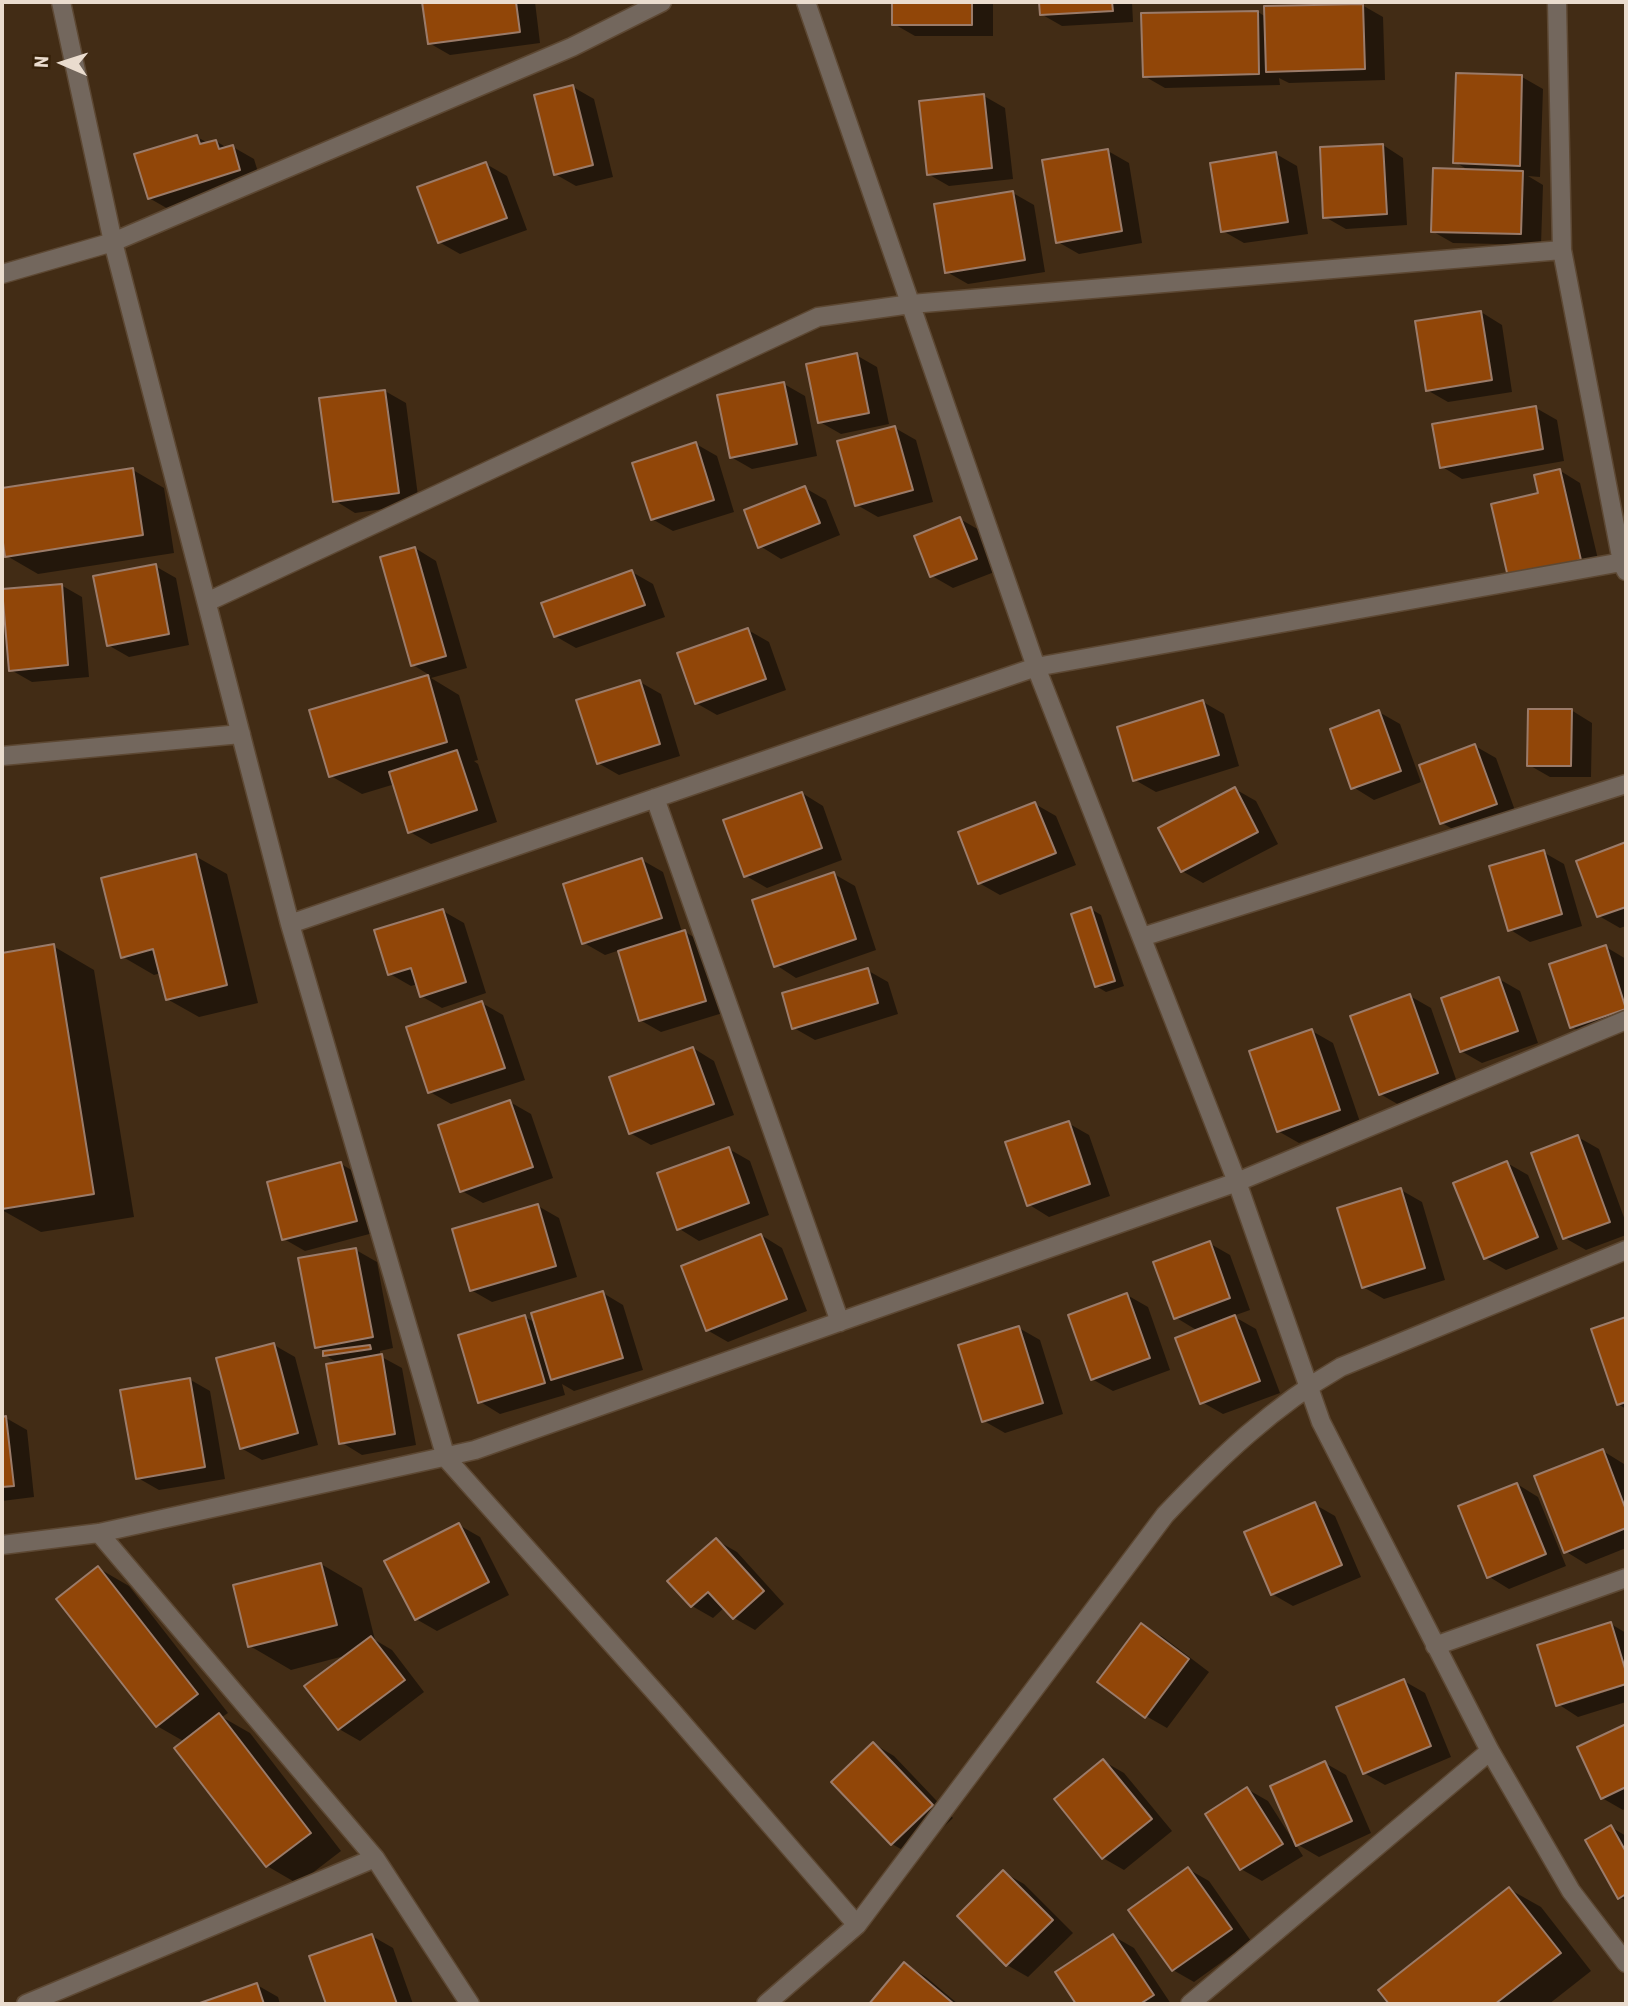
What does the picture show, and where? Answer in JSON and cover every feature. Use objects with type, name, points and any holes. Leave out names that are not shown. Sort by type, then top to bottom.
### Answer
[{"type":"street","points":[[61,2],[113,242],[290,924],[446,1458],[671,1710],[857,1925]]},
{"type":"street","points":[[2,274],[113,242],[572,47],[662,2]]},
{"type":"street","points":[[806,2],[1037,667],[1237,1182],[1321,1422],[1490,1751],[1571,1891],[1626,1963]]},
{"type":"street","points":[[290,924],[1037,667],[1624,567],[1562,250],[1557,2]]},
{"type":"street","points":[[207,602],[818,317],[911,304],[1562,250]]},
{"type":"street","points":[[2,756],[241,734]]},
{"type":"street","points":[[1142,937],[1626,784]]},
{"type":"street","points":[[655,798],[840,1322]]},
{"type":"street","points":[[2,1545],[99,1533],[475,1450],[1237,1182],[1626,1020]]},
{"type":"street","points":[[766,2004],[857,1925],[1165,1515],[1209,1468],[1244,1437],[1308,1386],[1341,1367],[1626,1250]]},
{"type":"street","points":[[99,1533],[375,1858],[470,2004]]},
{"type":"street","points":[[1435,1646],[1626,1578]]},
{"type":"street","points":[[1190,2004],[1490,1751]]},
{"type":"street","points":[[26,2004],[375,1858]]},
{"type":"building","points":[[422,2],[516,2],[520,32],[428,44]]},
{"type":"building","points":[[892,2],[972,2],[972,25],[892,25]]},
{"type":"building","points":[[1039,2],[1112,2],[1113,11],[1040,15]]},
{"type":"building","points":[[1363,4],[1365,69],[1266,72],[1264,6]]},
{"type":"building","points":[[1258,11],[1259,74],[1143,77],[1141,13]]},
{"type":"building","points":[[1456,73],[1522,75],[1520,166],[1453,163]]},
{"type":"building","points":[[573,85],[593,165],[554,175],[534,95]]},
{"type":"building","points":[[984,94],[992,168],[927,175],[919,101]]},
{"type":"building","points":[[197,135],[200,144],[216,140],[219,149],[233,145],[240,170],[148,199],[134,154]]},
{"type":"building","points":[[1383,144],[1387,214],[1323,218],[1320,147]]},
{"type":"building","points":[[1108,149],[1122,231],[1056,243],[1042,160]]},
{"type":"building","points":[[1276,152],[1288,222],[1221,232],[1210,163]]},
{"type":"building","points":[[486,162],[507,218],[438,243],[417,187]]},
{"type":"building","points":[[1433,168],[1523,171],[1521,234],[1431,232]]},
{"type":"building","points":[[1013,191],[1025,260],[945,273],[934,204]]},
{"type":"building","points":[[1481,311],[1492,380],[1426,391],[1415,321]]},
{"type":"building","points":[[857,353],[869,413],[818,423],[806,364]]},
{"type":"building","points":[[784,382],[797,444],[730,458],[717,395]]},
{"type":"building","points":[[385,390],[399,493],[333,502],[319,398]]},
{"type":"building","points":[[1536,406],[1543,449],[1440,468],[1432,424]]},
{"type":"building","points":[[895,426],[913,490],[855,506],[837,441]]},
{"type":"building","points":[[696,442],[714,500],[651,520],[632,463]]},
{"type":"building","points":[[133,468],[143,535],[5,557],[2,488]]},
{"type":"building","points":[[1560,469],[1581,560],[1508,577],[1491,504],[1538,493],[1534,475]]},
{"type":"building","points":[[805,486],[820,523],[758,548],[744,510]]},
{"type":"building","points":[[960,517],[977,559],[930,577],[914,536]]},
{"type":"building","points":[[415,547],[446,656],[411,666],[380,557]]},
{"type":"building","points":[[156,564],[169,634],[107,646],[93,576]]},
{"type":"building","points":[[632,570],[645,605],[554,637],[541,603]]},
{"type":"building","points":[[62,584],[68,665],[9,671],[2,589]]},
{"type":"building","points":[[748,628],[766,679],[695,704],[677,653]]},
{"type":"building","points":[[428,675],[447,742],[329,777],[309,710]]},
{"type":"building","points":[[640,680],[660,744],[597,764],[576,700]]},
{"type":"building","points":[[1203,700],[1219,755],[1133,781],[1117,727]]},
{"type":"building","points":[[1528,709],[1572,709],[1571,766],[1527,766]]},
{"type":"building","points":[[1379,710],[1401,771],[1351,789],[1330,729]]},
{"type":"building","points":[[1475,744],[1497,804],[1440,824],[1419,765]]},
{"type":"building","points":[[457,750],[477,810],[408,833],[389,772]]},
{"type":"building","points":[[1235,787],[1258,832],[1181,872],[1158,828]]},
{"type":"building","points":[[802,792],[822,848],[744,877],[723,820]]},
{"type":"building","points":[[1035,802],[1056,853],[978,884],[958,832]]},
{"type":"building","points":[[1626,842],[1626,907],[1597,917],[1576,861]]},
{"type":"building","points":[[1544,850],[1562,914],[1508,931],[1489,866]]},
{"type":"building","points":[[196,854],[227,985],[166,1000],[153,949],[121,958],[101,878]]},
{"type":"building","points":[[642,858],[662,918],[582,944],[563,884]]},
{"type":"building","points":[[834,872],[856,939],[774,967],[752,900]]},
{"type":"building","points":[[1091,907],[1115,981],[1095,987],[1071,914]]},
{"type":"building","points":[[443,909],[466,982],[420,997],[411,968],[388,975],[374,930]]},
{"type":"building","points":[[685,930],[706,1001],[639,1021],[618,951]]},
{"type":"building","points":[[54,944],[94,1194],[2,1209],[2,953]]},
{"type":"building","points":[[1606,945],[1626,1009],[1570,1028],[1549,964]]},
{"type":"building","points":[[868,968],[878,1003],[792,1029],[782,993]]},
{"type":"building","points":[[1499,977],[1518,1031],[1460,1052],[1441,998]]},
{"type":"building","points":[[1410,994],[1438,1073],[1379,1095],[1350,1016]]},
{"type":"building","points":[[482,1001],[505,1068],[428,1093],[406,1027]]},
{"type":"building","points":[[1312,1029],[1340,1110],[1277,1132],[1249,1051]]},
{"type":"building","points":[[693,1047],[714,1104],[629,1134],[609,1077]]},
{"type":"building","points":[[510,1100],[533,1167],[460,1192],[438,1125]]},
{"type":"building","points":[[1069,1121],[1090,1184],[1027,1206],[1005,1142]]},
{"type":"building","points":[[1578,1135],[1610,1222],[1563,1239],[1531,1153]]},
{"type":"building","points":[[729,1147],[749,1203],[677,1230],[657,1173]]},
{"type":"building","points":[[1507,1161],[1538,1237],[1484,1259],[1453,1183]]},
{"type":"building","points":[[341,1162],[357,1221],[282,1240],[267,1182]]},
{"type":"building","points":[[1401,1188],[1425,1268],[1362,1288],[1337,1208]]},
{"type":"building","points":[[538,1204],[556,1266],[470,1291],[452,1229]]},
{"type":"building","points":[[761,1234],[787,1299],[706,1331],[681,1266]]},
{"type":"building","points":[[1210,1241],[1230,1298],[1174,1319],[1153,1262]]},
{"type":"building","points":[[356,1248],[373,1337],[315,1348],[298,1258]]},
{"type":"building","points":[[603,1291],[623,1358],[551,1380],[531,1313]]},
{"type":"building","points":[[1127,1293],[1150,1358],[1091,1380],[1068,1315]]},
{"type":"building","points":[[525,1315],[545,1383],[478,1403],[458,1335]]},
{"type":"building","points":[[1235,1315],[1260,1381],[1200,1404],[1175,1338]]},
{"type":"building","points":[[1626,1317],[1626,1402],[1617,1405],[1591,1329]]},
{"type":"building","points":[[1019,1326],[1043,1403],[982,1422],[958,1345]]},
{"type":"building","points":[[274,1343],[298,1433],[240,1449],[216,1358]]},
{"type":"building","points":[[370,1345],[371,1349],[323,1356],[323,1351]]},
{"type":"building","points":[[382,1354],[395,1434],[339,1444],[326,1364]]},
{"type":"building","points":[[190,1378],[205,1467],[136,1479],[120,1390]]},
{"type":"building","points":[[6,1416],[14,1486],[2,1487],[2,1417]]},
{"type":"building","points":[[1603,1449],[1626,1510],[1626,1528],[1564,1553],[1534,1476]]},
{"type":"building","points":[[1517,1483],[1546,1554],[1487,1578],[1458,1506]]},
{"type":"building","points":[[1315,1502],[1342,1565],[1271,1595],[1244,1532]]},
{"type":"building","points":[[459,1523],[489,1582],[415,1620],[384,1561]]},
{"type":"building","points":[[716,1538],[764,1591],[733,1619],[708,1592],[691,1607],[667,1581]]},
{"type":"building","points":[[321,1563],[337,1625],[248,1647],[233,1585]]},
{"type":"building","points":[[98,1566],[198,1694],[156,1727],[56,1599]]},
{"type":"building","points":[[1611,1622],[1626,1672],[1626,1684],[1556,1706],[1537,1645]]},
{"type":"building","points":[[1141,1623],[1189,1659],[1145,1718],[1097,1682]]},
{"type":"building","points":[[371,1636],[405,1680],[338,1730],[304,1686]]},
{"type":"building","points":[[1404,1679],[1431,1746],[1363,1774],[1336,1707]]},
{"type":"building","points":[[219,1713],[311,1833],[266,1867],[174,1748]]},
{"type":"building","points":[[1626,1724],[1626,1787],[1601,1799],[1577,1747]]},
{"type":"building","points":[[873,1742],[933,1805],[891,1845],[831,1782]]},
{"type":"building","points":[[1103,1759],[1152,1819],[1102,1859],[1054,1799]]},
{"type":"building","points":[[1325,1761],[1352,1821],[1296,1846],[1270,1786]]},
{"type":"building","points":[[1247,1787],[1283,1844],[1240,1870],[1205,1814]]},
{"type":"building","points":[[1611,1825],[1626,1852],[1626,1894],[1618,1899],[1585,1840]]},
{"type":"building","points":[[1188,1867],[1232,1929],[1172,1971],[1128,1910]]},
{"type":"building","points":[[1003,1870],[1053,1920],[1006,1966],[957,1916]]},
{"type":"building","points":[[1509,1887],[1561,1953],[1495,2004],[1389,2004],[1378,1990]]},
{"type":"building","points":[[372,1934],[397,2004],[326,2004],[309,1956]]},
{"type":"building","points":[[1113,1934],[1154,1995],[1140,2004],[1076,2004],[1055,1972]]},
{"type":"building","points":[[904,1962],[954,2004],[869,2004]]},
{"type":"building","points":[[257,1983],[264,2004],[197,2004]]}]
